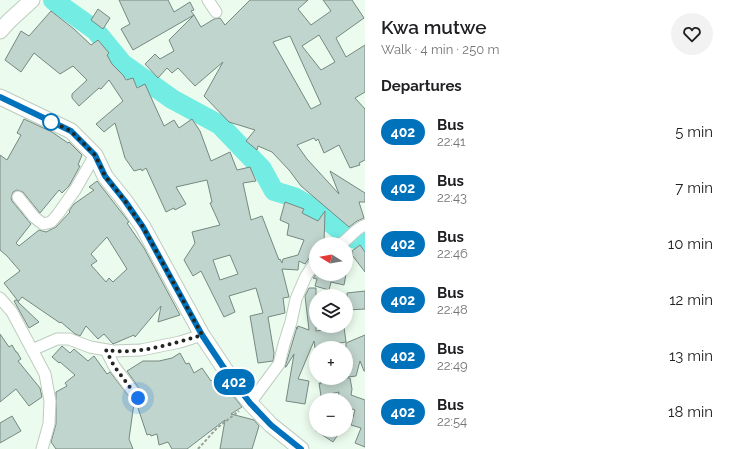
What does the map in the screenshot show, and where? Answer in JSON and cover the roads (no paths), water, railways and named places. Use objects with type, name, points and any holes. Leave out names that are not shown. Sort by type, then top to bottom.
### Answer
[{"type":"main road","points":[[0,32],[9,21],[30,2]]},
{"type":"main road","points":[[0,97],[71,131],[95,155],[105,176],[143,227],[202,335],[250,403],[271,425],[301,449]]},
{"type":"street","points":[[208,0],[216,12]]},
{"type":"street","points":[[18,196],[34,217],[43,224],[51,222],[75,190],[95,155]]},
{"type":"street","points":[[349,237],[361,227]]},
{"type":"street","points":[[250,403],[279,364],[296,299],[309,272]]},
{"type":"street","points":[[0,298],[12,312],[44,374],[50,401],[49,424],[42,449]]},
{"type":"street","points":[[32,350],[57,339],[69,339],[90,347],[106,350],[141,350],[180,342],[202,335]]},
{"type":"street","points":[[106,350],[114,366],[138,398]]},
{"type":"waterway","points":[[53,0],[95,30],[123,64],[172,99],[220,125],[262,169],[274,191],[294,197],[308,205],[347,236],[365,242]]},
{"type":"waterway","points":[[220,117],[220,125]]}]
